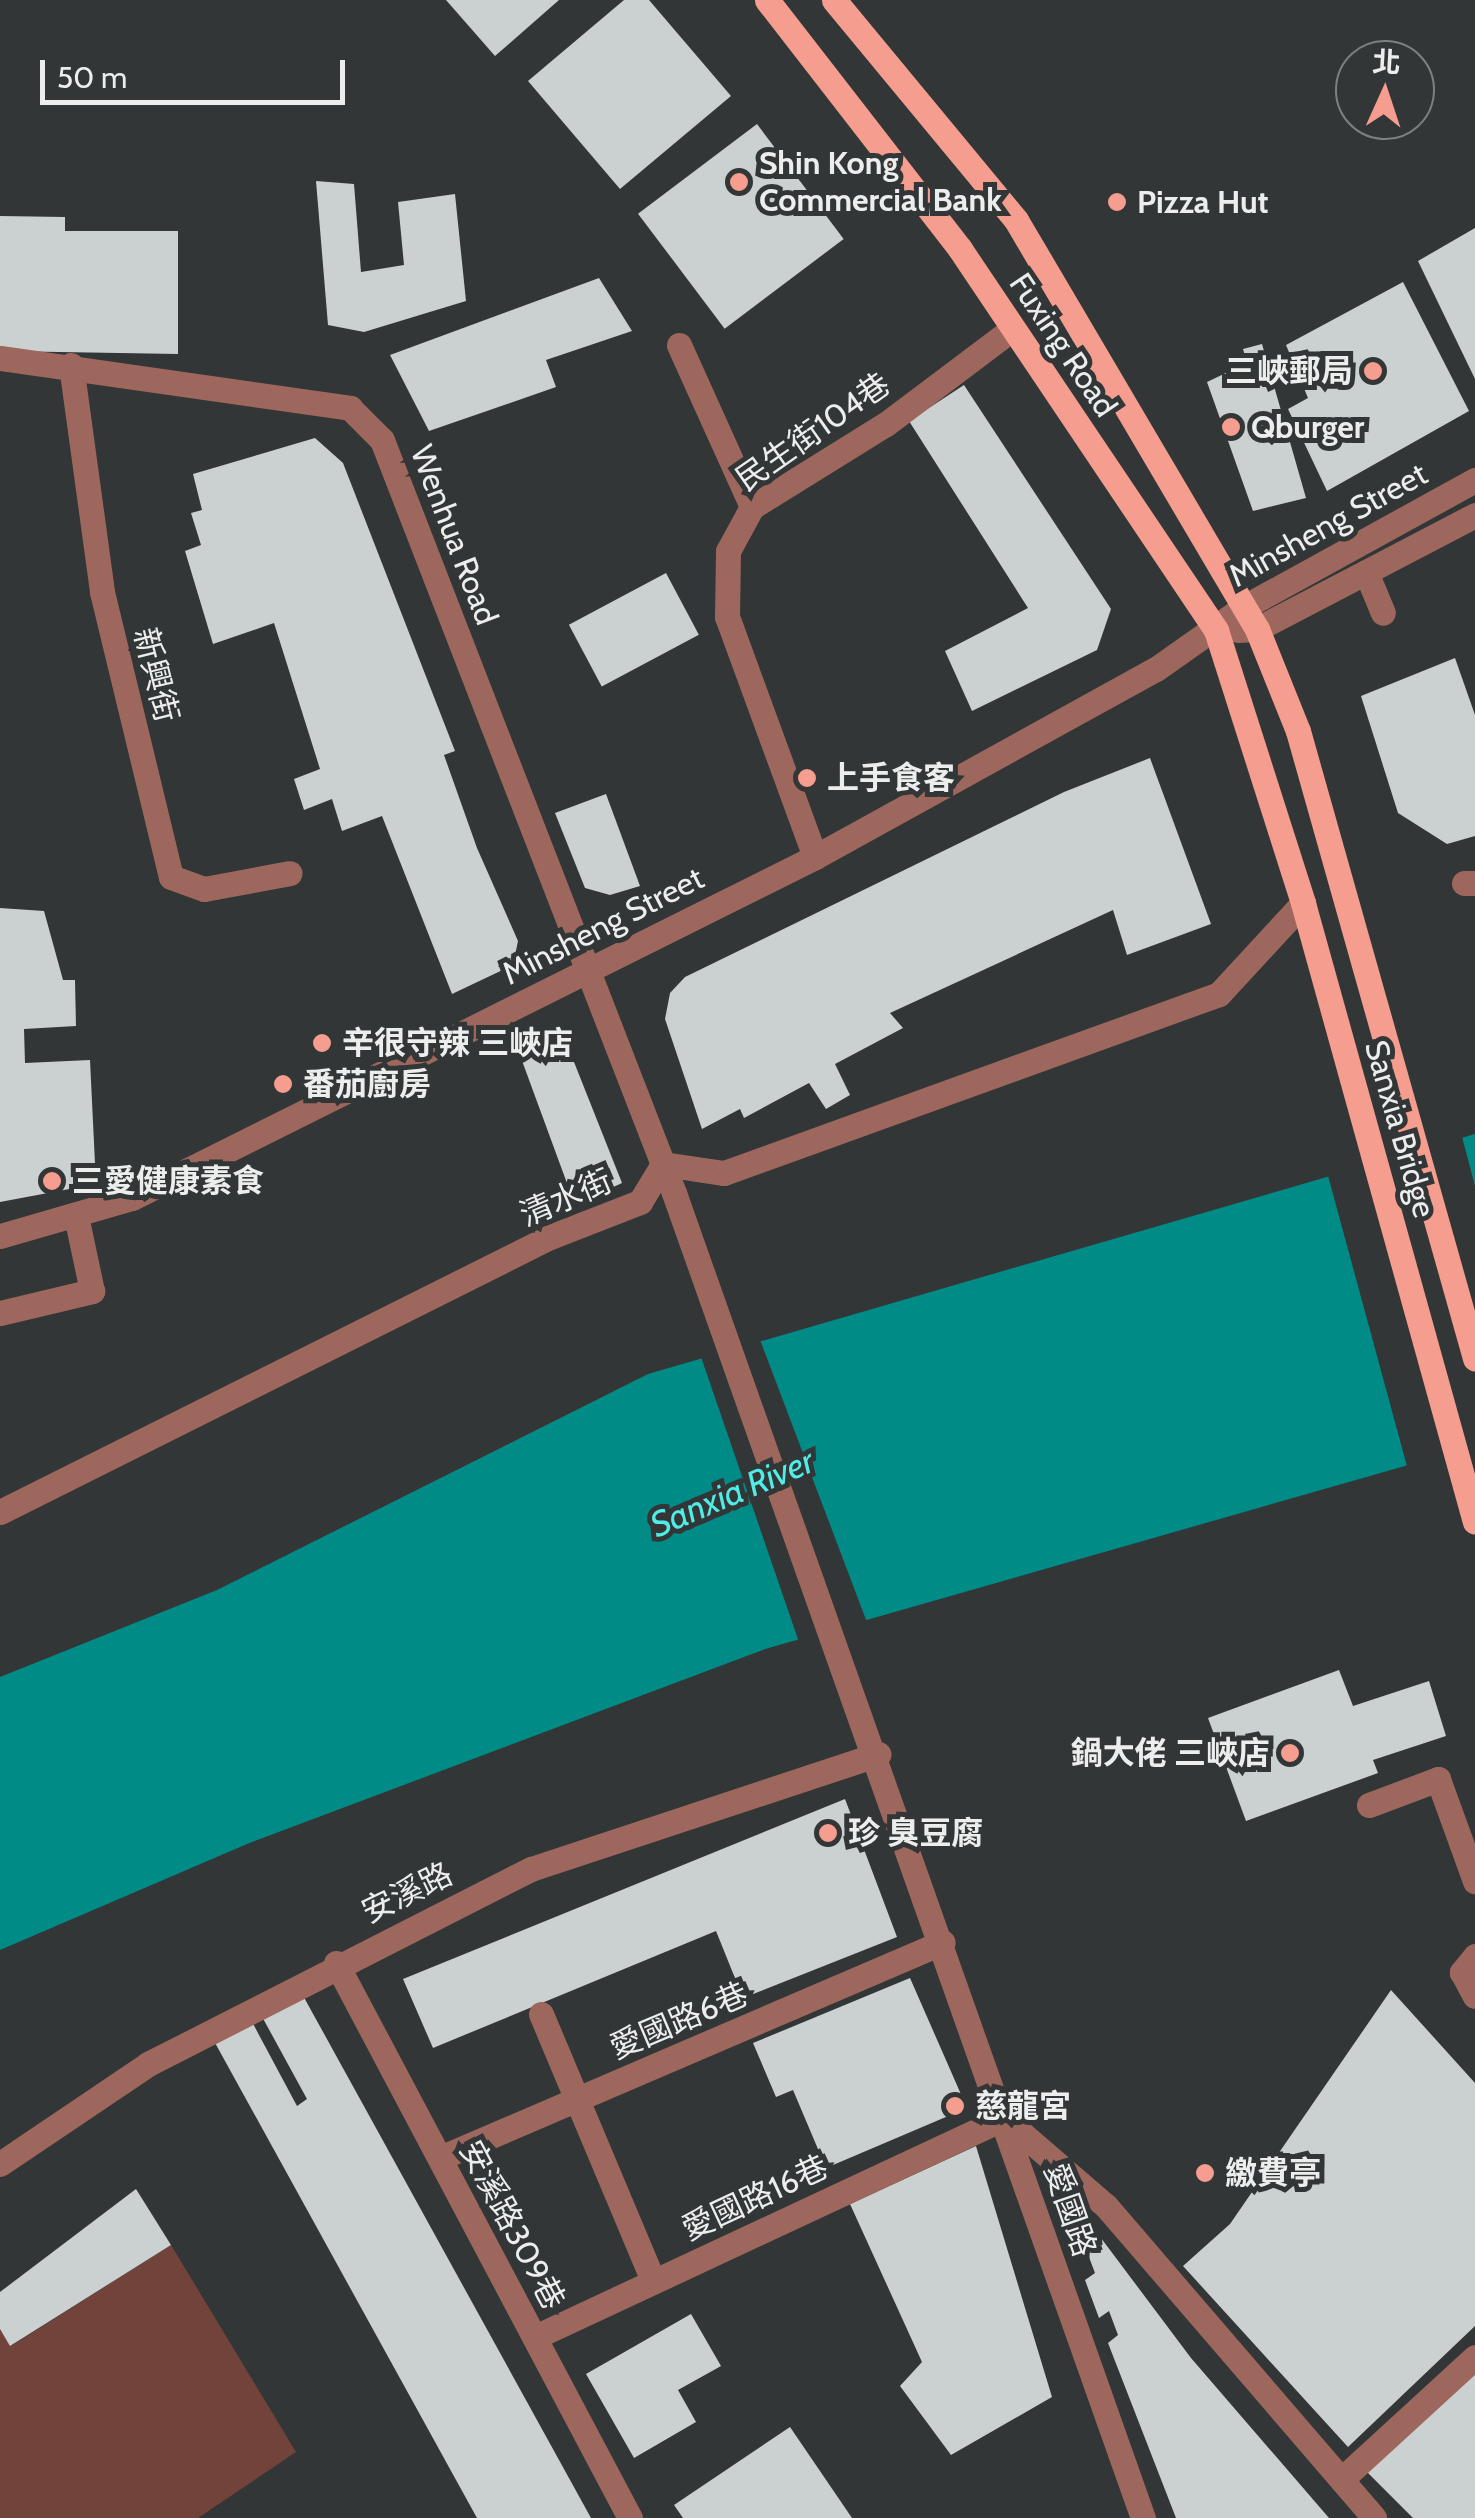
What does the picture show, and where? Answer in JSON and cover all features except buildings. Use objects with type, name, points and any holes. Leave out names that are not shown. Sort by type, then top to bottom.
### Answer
[{"type":"main road","name":"Fuxing Road","points":[[767,0],[960,248],[1216,630],[1255,756]]},
{"type":"main road","name":"Fuxing Road","points":[[834,0],[1016,220],[1251,618],[1298,731]]},
{"type":"main road","name":"Sanxia Bridge","points":[[1298,731],[1475,1358]]},
{"type":"main road","name":"Sanxia Bridge","points":[[1255,756],[1303,902],[1475,1522]]},
{"type":"street","name":"民生街104巷","points":[[816,857],[727,617],[728,552],[752,506],[886,424],[1012,328]]},
{"type":"street","points":[[679,345],[752,506]]},
{"type":"street","name":"Wenhua Road","points":[[0,358],[71,365],[350,408],[382,440],[674,1193]]},
{"type":"street","name":"新興街","points":[[71,365],[102,592],[172,877],[204,889],[290,873]]},
{"type":"street","name":"Minsheng Street","points":[[1251,618],[1475,480]]},
{"type":"street","name":"Minsheng Street","points":[[0,1236],[76,1216],[240,1147],[816,857],[1216,630],[1366,572],[1475,515]]},
{"type":"street","points":[[1366,572],[1383,614]]},
{"type":"street","points":[[663,1164],[724,1173],[1219,994],[1303,902]]},
{"type":"street","name":"清水街","points":[[0,1512],[550,1237],[640,1202],[663,1164]]},
{"type":"street","name":"愛國路","points":[[674,1193],[878,1754],[1142,2518]]},
{"type":"street","points":[[0,1313],[92,1291],[76,1216]]},
{"type":"street","name":"安溪路","points":[[0,2164],[148,2064],[336,1963],[531,1869],[878,1754]]},
{"type":"street","points":[[1369,1805],[1438,1779],[1475,1882]]},
{"type":"street","name":"愛國路6巷","points":[[440,2158],[943,1942]]},
{"type":"street","points":[[1475,1956],[1462,1972],[1475,1996]]},
{"type":"street","name":"安溪路309巷","points":[[336,1963],[630,2518]]},
{"type":"street","points":[[541,2014],[653,2282]]},
{"type":"street","points":[[1004,2118],[1163,2260],[1374,2518]]},
{"type":"street","name":"愛國路16巷","points":[[535,2337],[1004,2118]]},
{"type":"street","points":[[1343,2478],[1475,2357]]},
{"type":"shaded area","points":[[171,2245],[296,2452],[198,2518],[0,2518],[0,2329],[11,2346]]},
{"type":"water","name":"Sanxia River","points":[[1475,1134],[1475,1446],[765,1649],[247,1844],[0,1950],[0,1677],[217,1590],[648,1374]]},
{"type":"pier","points":[[1461,1133],[1475,1186],[1475,1451],[1408,1470],[1327,1172]]},
{"type":"pier","points":[[759,1337],[868,1625],[800,1645],[700,1354]]},
{"type":"place","name":"Shin Kong Commercial Bank","points":[[739,182]]},
{"type":"place","name":"Pizza Hut","points":[[1117,202]]},
{"type":"place","name":"三峽郵局","points":[[1373,371]]},
{"type":"place","name":"Qburger","points":[[1231,427]]},
{"type":"place","name":"上手食客","points":[[807,778]]},
{"type":"place","name":"辛很守辣 三峽店","points":[[322,1043]]},
{"type":"place","name":"番茄廚房","points":[[283,1084]]},
{"type":"place","name":"三愛健康素食","points":[[52,1181]]},
{"type":"place","name":"鍋大佬 三峽店","points":[[1290,1753]]},
{"type":"place","name":"珍 臭豆腐","points":[[828,1833]]},
{"type":"place","name":"慈龍宮","points":[[955,2106]]},
{"type":"place","name":"繳費亭","points":[[1205,2173]]}]
